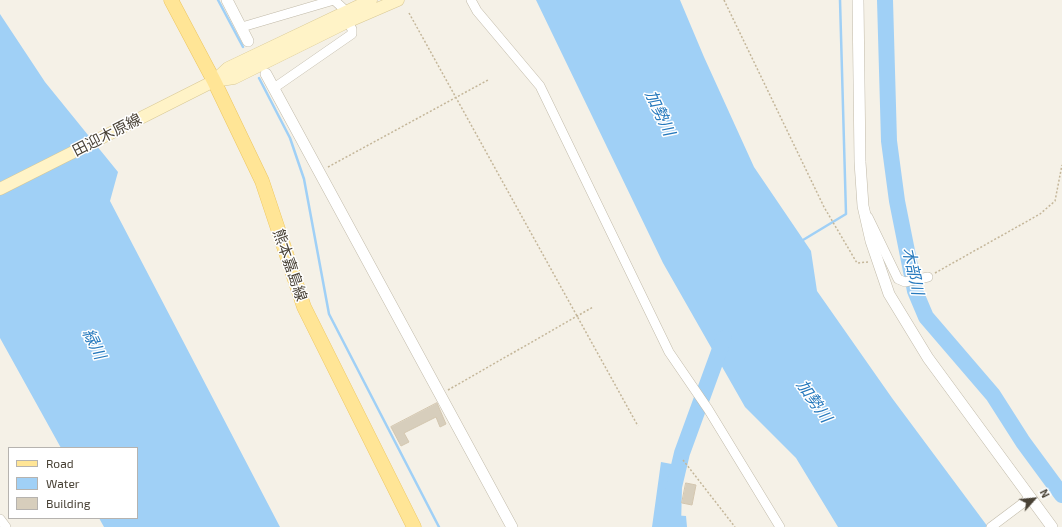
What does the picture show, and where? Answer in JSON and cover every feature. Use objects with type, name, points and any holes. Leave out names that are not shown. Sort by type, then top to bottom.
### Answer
[{"type":"main road","name":"熊本嘉島線","points":[[171,0],[214,81],[262,181],[304,307],[414,527]]},
{"type":"main road","name":"田迎木原線","points":[[0,189],[214,81],[234,78],[347,16],[371,0]]},
{"type":"main road","name":"田迎木原線","points":[[347,16],[398,0]]},
{"type":"street","points":[[227,0],[248,41]]},
{"type":"street","points":[[242,28],[334,0],[347,16],[352,29],[352,34],[274,88]]},
{"type":"street","points":[[471,0],[477,11],[540,86],[669,352],[708,409],[780,527]]},
{"type":"street","points":[[858,0],[860,162],[863,206],[877,259],[889,294],[903,321],[928,358],[1052,527]]},
{"type":"street","points":[[266,74],[512,527]]},
{"type":"street","points":[[863,206],[898,279],[905,282],[928,277]]},
{"type":"street","points":[[991,527],[1031,497]]},
{"type":"street","points":[[0,519],[6,527]]},
{"type":"path","points":[[724,0],[824,207],[857,263],[877,259]]},
{"type":"path","points":[[409,13],[457,96],[638,426]]},
{"type":"path","points":[[319,172],[488,80]]},
{"type":"path","points":[[928,277],[1040,214],[1055,201],[1062,165]]},
{"type":"path","points":[[440,394],[593,307]]},
{"type":"path","points":[[683,460],[736,527]]},
{"type":"water","points":[[536,0],[680,0],[754,167],[811,251],[817,291],[892,398],[988,527],[838,527],[796,458],[745,407],[663,263]]},
{"type":"water","name":"緑川","points":[[0,14],[45,82],[118,172],[110,201],[280,527],[104,527],[100,519],[138,519],[138,447],[60,447],[0,338]]},
{"type":"water","points":[[661,462],[677,465],[668,508],[672,515],[686,516],[687,527],[652,527]]},
{"type":"building","points":[[437,403],[446,424],[440,427],[436,417],[404,433],[409,442],[401,446],[391,427]]},
{"type":"building","points":[[686,483],[696,485],[692,505],[682,503]]},
{"type":"waterway","points":[[218,0],[243,47]]},
{"type":"waterway","points":[[803,240],[846,214],[840,0]]},
{"type":"waterway","name":"木部川","points":[[885,0],[889,141],[897,201],[915,291],[926,317],[993,395],[1023,442],[1062,495]]},
{"type":"waterway","points":[[259,78],[290,138],[304,179],[329,314],[439,527]]},
{"type":"waterway","name":"加勢川","points":[[673,527],[674,487],[682,453],[724,338]]}]
